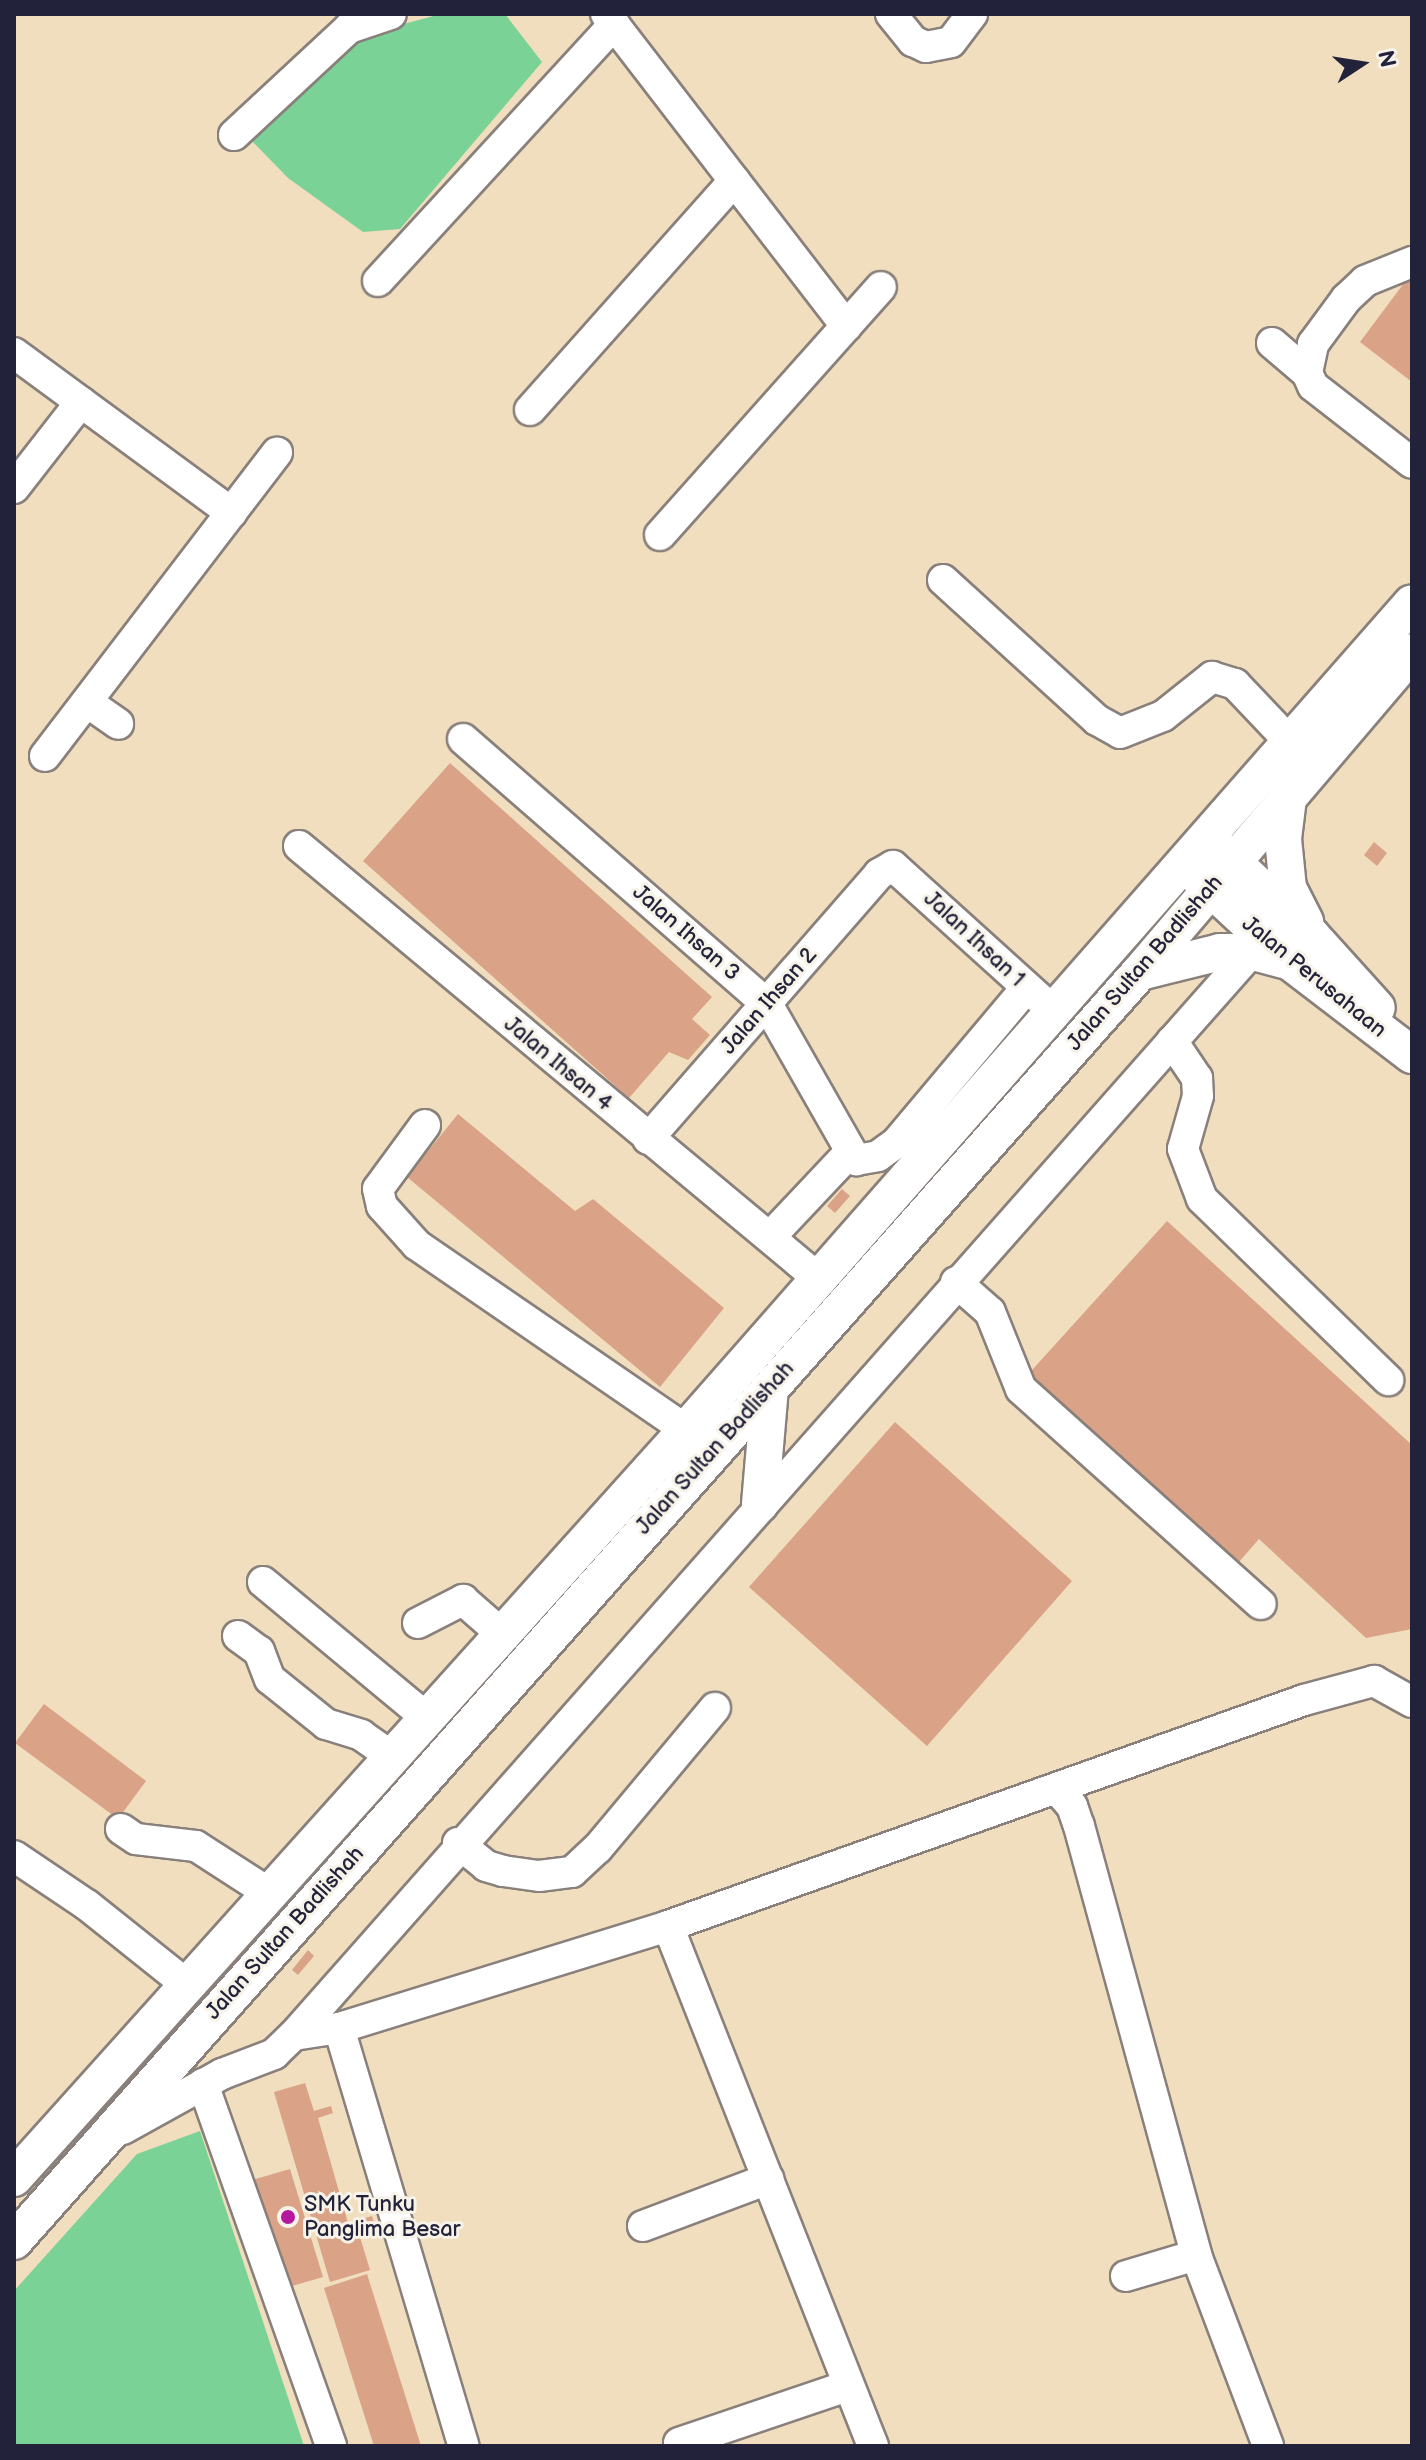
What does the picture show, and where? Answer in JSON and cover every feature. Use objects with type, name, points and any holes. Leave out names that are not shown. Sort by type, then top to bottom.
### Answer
[{"type":"main road","name":"Jalan Sultan Badlishah","points":[[14,2241],[108,2138],[170,2061],[1140,972],[1208,862],[1290,742],[1412,603]]},
{"type":"main road","name":"Jalan Sultan Badlishah","points":[[14,2178],[686,1430],[1055,1011],[1208,862],[1289,790],[1412,652]]},
{"type":"main road","points":[[1140,972],[1189,956],[1300,948],[1288,888],[1283,839],[1289,790]]},
{"type":"main road","name":"Jalan Perusahaan","points":[[1208,862],[1412,1055]]},
{"type":"main road","name":"Jalan Perusahaan","points":[[1300,948],[1412,1047]]},
{"type":"main road","points":[[760,1504],[770,1388]]},
{"type":"street","points":[[234,135],[349,28],[391,14]]},
{"type":"street","points":[[891,14],[913,41],[926,47],[951,42],[972,14]]},
{"type":"street","points":[[378,281],[610,19],[846,326]]},
{"type":"street","points":[[530,410],[734,181]]},
{"type":"street","points":[[1307,373],[1313,344],[1346,299],[1365,281],[1412,262]]},
{"type":"street","points":[[660,535],[881,287]]},
{"type":"street","points":[[1272,343],[1307,373],[1313,386],[1408,452]]},
{"type":"street","points":[[14,353],[232,513]]},
{"type":"street","points":[[14,488],[81,402]]},
{"type":"street","points":[[45,756],[277,453]]},
{"type":"street","points":[[943,580],[1097,720],[1120,733],[1163,716],[1212,677],[1235,684],[1290,742]]},
{"type":"street","points":[[87,702],[118,724]]},
{"type":"street","name":"Jalan Ihsan 3","points":[[463,739],[767,1004],[857,1157]]},
{"type":"street","name":"Jalan Ihsan 4","points":[[299,846],[819,1279]]},
{"type":"street","name":"Jalan Ihsan 2","points":[[648,1139],[879,874],[893,866]]},
{"type":"street","name":"Jalan Ihsan 1","points":[[893,866],[1055,1011]]},
{"type":"street","points":[[108,2138],[212,2079],[274,2054],[294,2035],[458,1843],[1251,952]]},
{"type":"street","points":[[770,1237],[857,1157],[897,1142],[1026,988]]},
{"type":"street","points":[[1172,1041],[1197,1078],[1198,1096],[1183,1149],[1202,1199],[1388,1380]]},
{"type":"street","points":[[425,1125],[378,1189],[382,1206],[417,1245],[686,1430]]},
{"type":"street","points":[[956,1282],[990,1312],[1021,1389],[1261,1604]]},
{"type":"street","points":[[263,1582],[427,1718]]},
{"type":"street","points":[[418,1623],[463,1600],[502,1634]]},
{"type":"street","points":[[238,1636],[259,1651],[270,1679],[326,1724],[361,1735],[392,1757]]},
{"type":"street","points":[[294,2035],[339,2028],[668,1926],[1374,1681],[1412,1702]]},
{"type":"street","points":[[458,1843],[486,1866],[503,1871],[539,1876],[572,1872],[597,1849],[715,1708]]},
{"type":"street","points":[[1057,1789],[1072,1806],[1079,1826],[1196,2255],[1268,2446]]},
{"type":"street","points":[[121,1829],[136,1839],[196,1846],[269,1893]]},
{"type":"street","points":[[14,1856],[87,1905],[186,1984]]},
{"type":"street","points":[[668,1926],[873,2446]]},
{"type":"street","points":[[339,2028],[464,2446]]},
{"type":"street","points":[[129,2051],[170,2061],[212,2079],[331,2446]]},
{"type":"street","points":[[643,2226],[768,2179]]},
{"type":"street","points":[[1126,2276],[1196,2255]]},
{"type":"street","points":[[679,2443],[847,2386]]},
{"type":"green space","points":[[441,14],[505,14],[542,62],[400,229],[363,232],[288,178],[251,140],[355,37]]},
{"type":"green space","points":[[200,2131],[304,2446],[14,2446],[14,2291],[137,2154]]},
{"type":"building","points":[[1407,279],[1412,279],[1412,382],[1360,342]]},
{"type":"building","points":[[450,763],[712,997],[692,1019],[710,1035],[688,1060],[669,1052],[629,1098],[363,861]]},
{"type":"building","points":[[1374,842],[1387,853],[1377,866],[1364,855]]},
{"type":"building","points":[[458,1114],[575,1211],[593,1199],[724,1308],[660,1387],[407,1177]]},
{"type":"building","points":[[842,1189],[850,1196],[835,1213],[827,1206]]},
{"type":"building","points":[[1167,1221],[1412,1445],[1412,1629],[1366,1638],[1259,1539],[1232,1570],[1023,1380]]},
{"type":"building","points":[[895,1422],[1072,1581],[927,1746],[749,1587]]},
{"type":"building","points":[[44,1704],[146,1781],[118,1819],[15,1743]]},
{"type":"building","points":[[308,1950],[314,1956],[298,1975],[292,1970]]},
{"type":"building","points":[[305,2083],[314,2111],[331,2106],[333,2113],[318,2118],[348,2223],[372,2216],[377,2232],[360,2237],[370,2270],[330,2282],[274,2092]]},
{"type":"building","points":[[290,2169],[323,2277],[282,2289],[249,2181]]},
{"type":"building","points":[[367,2274],[421,2446],[374,2446],[324,2288]]},
{"type":"place","name":"SMK Tunku Panglima Besar","points":[[288,2217]]}]
